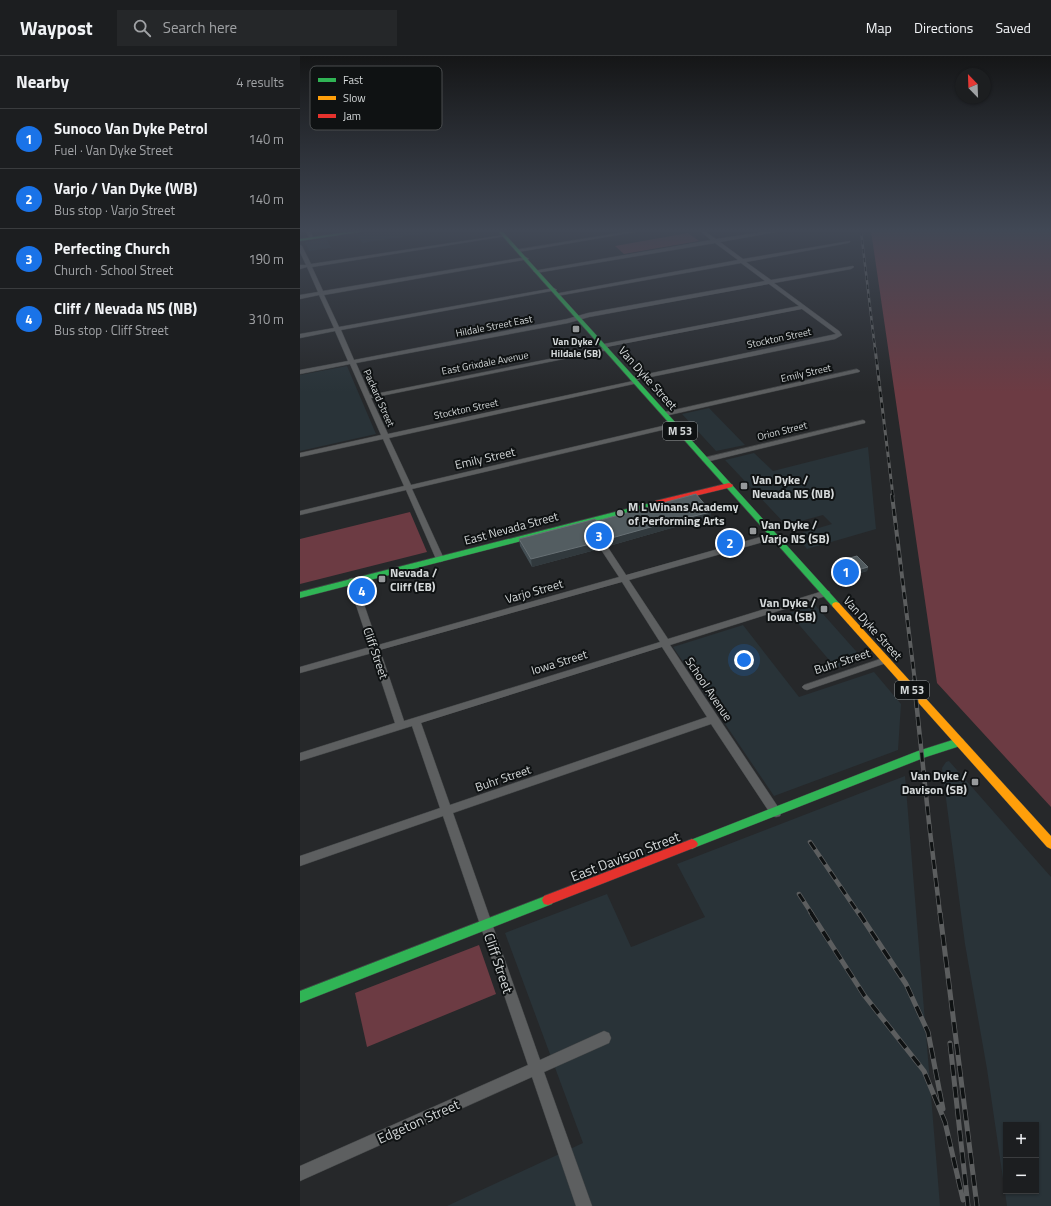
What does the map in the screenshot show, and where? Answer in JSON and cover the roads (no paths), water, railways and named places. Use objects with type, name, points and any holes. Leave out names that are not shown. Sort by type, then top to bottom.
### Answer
[{"type":"main road","name":"Van Dyke Street","points":[[548,285],[1051,844]]},
{"type":"main road","name":"East Nevada Street","points":[[300,595],[728,485]]},
{"type":"main road","name":"East Davison Street","points":[[300,997],[922,754],[960,742]]},
{"type":"street","name":"Packard Street","points":[[317,285],[440,559]]},
{"type":"street","points":[[300,297],[371,285]]},
{"type":"street","points":[[300,336],[599,285]]},
{"type":"street","name":"Hildale Street East","points":[[300,372],[755,285]]},
{"type":"street","points":[[773,285],[803,307]]},
{"type":"street","name":"Stockton Street","points":[[300,455],[835,337],[839,334],[803,307]]},
{"type":"street","name":"East Grixdale Avenue","points":[[368,397],[803,307]]},
{"type":"street","name":"Emily Street","points":[[665,414],[857,371]]},
{"type":"street","name":"Orion Street","points":[[706,460],[863,422]]},
{"type":"street","name":"Emily Street","points":[[300,513],[675,425]]},
{"type":"street","name":"Varjo Street","points":[[300,670],[774,536]]},
{"type":"street","name":"School Avenue","points":[[604,548],[663,637],[667,649],[776,812]]},
{"type":"street","name":"Cliff Street","points":[[352,581],[401,725]]},
{"type":"street","name":"Iowa Street","points":[[300,757],[826,593]]},
{"type":"street","name":"Buhr Street","points":[[807,687],[886,660]]},
{"type":"street","name":"Buhr Street","points":[[300,861],[714,719]]},
{"type":"street","name":"Cliff Street","points":[[415,721],[584,1206]]},
{"type":"street","name":"Edgeton Street","points":[[300,1174],[604,1038]]},
{"type":"railway","points":[[867,285],[875,349]]},
{"type":"railway","points":[[875,348],[893,496]]},
{"type":"railway","points":[[892,495],[915,682]]},
{"type":"railway","points":[[914,681],[940,914]]},
{"type":"railway","points":[[810,842],[859,914]]},
{"type":"railway","points":[[799,894],[812,914]]},
{"type":"railway","points":[[811,913],[864,995],[924,1071],[945,1122],[963,1200]]},
{"type":"railway","points":[[859,913],[906,984],[928,1032],[943,1109]]},
{"type":"railway","points":[[940,913],[977,1206]]},
{"type":"railway","points":[[950,1043],[968,1206]]},
{"type":"place","name":"Van Dyke / Hildale (SB)","points":[[576,329]]},
{"type":"place","name":"Van Dyke / Nevada NS (NB)","points":[[744,486]]},
{"type":"place","name":"M L Winans Academy of Performing Arts","points":[[620,513]]},
{"type":"place","name":"Van Dyke / Varjo NS (SB)","points":[[753,531]]},
{"type":"place","name":"Perfecting Church","points":[[599,536]]},
{"type":"place","name":"Varjo / Van Dyke (WB)","points":[[730,543]]},
{"type":"place","name":"Sunoco Van Dyke Petrol","points":[[846,572]]},
{"type":"place","name":"Nevada / Cliff (EB)","points":[[382,579]]},
{"type":"place","name":"Cliff / Nevada NS (NB)","points":[[362,591]]},
{"type":"place","name":"Van Dyke / Iowa (SB)","points":[[824,609]]},
{"type":"place","name":"Van Dyke / Davison (SB)","points":[[975,782]]}]
